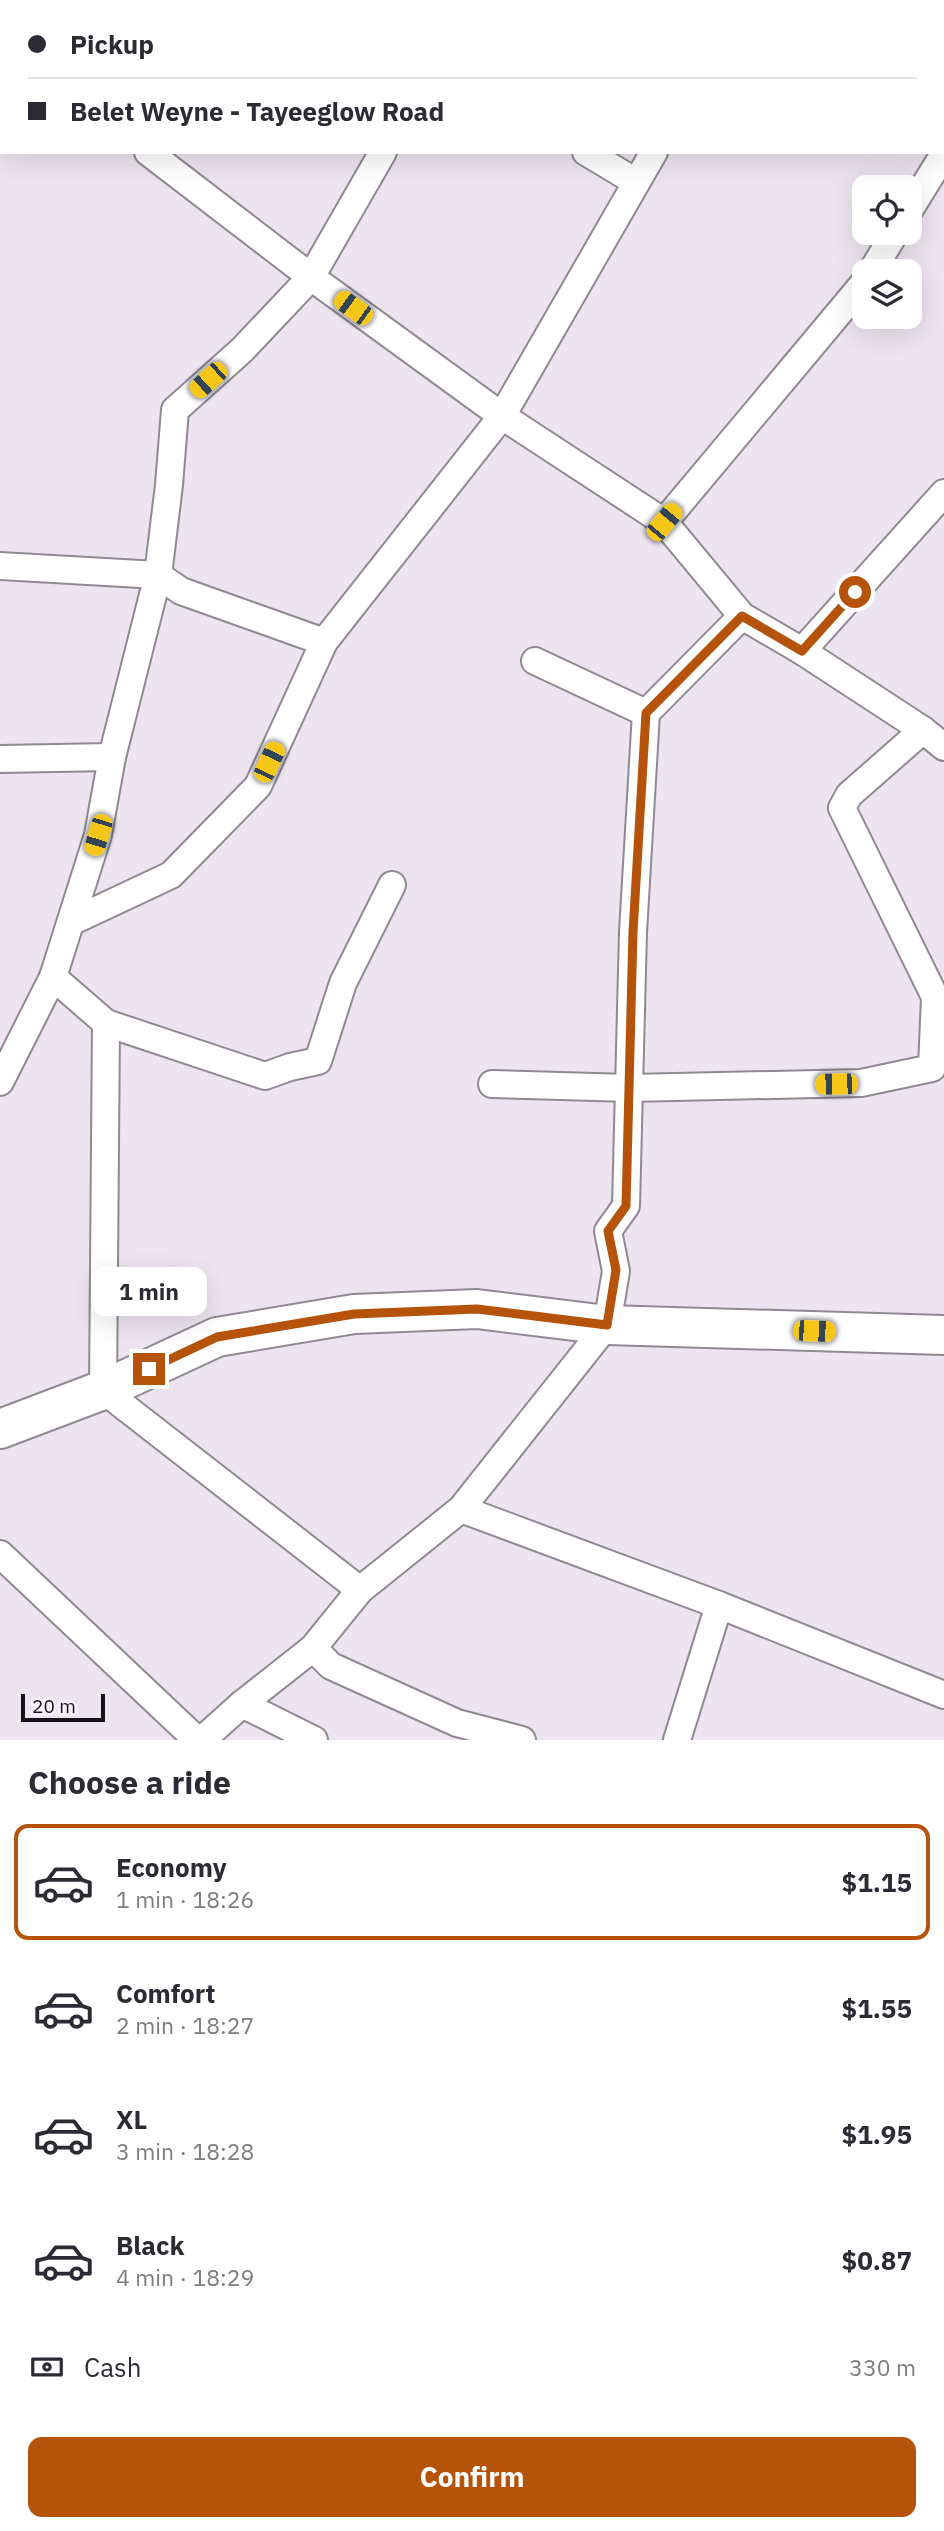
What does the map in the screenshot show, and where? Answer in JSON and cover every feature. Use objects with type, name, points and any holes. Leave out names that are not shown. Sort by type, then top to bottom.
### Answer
[{"type":"main road","points":[[0,1429],[103,1390],[217,1337],[354,1314],[477,1309],[607,1325],[944,1335]]},
{"type":"street","points":[[151,154],[311,277],[502,416],[664,522],[742,616],[802,651],[923,730],[944,747]]},
{"type":"street","points":[[0,1082],[53,977],[98,835],[112,757],[158,575],[175,410],[242,350],[311,277],[382,154]]},
{"type":"street","points":[[589,154],[636,182]]},
{"type":"street","points":[[71,922],[171,874],[258,786],[324,642],[502,416],[653,154]]},
{"type":"street","points":[[922,190],[944,154]]},
{"type":"street","points":[[664,522],[852,297]]},
{"type":"street","points":[[802,651],[944,493]]},
{"type":"street","points":[[0,566],[158,575],[181,591],[324,642]]},
{"type":"street","points":[[0,1554],[200,1740],[313,1648],[360,1590],[461,1509],[607,1325],[616,1270],[608,1231],[626,1206],[633,932],[646,713],[742,616]]},
{"type":"street","points":[[535,662],[646,713]]},
{"type":"street","points":[[492,1084],[630,1088],[861,1083],[932,1068],[935,997],[842,808],[849,795],[923,730]]},
{"type":"street","points":[[0,759],[112,757]]},
{"type":"street","points":[[53,977],[106,1023],[265,1076],[318,1061],[343,983],[392,885]]},
{"type":"street","points":[[106,1023],[103,1390],[360,1590]]},
{"type":"street","points":[[461,1509],[719,1605],[944,1695]]},
{"type":"street","points":[[677,1740],[719,1605]]},
{"type":"street","points":[[313,1648],[331,1666],[457,1723],[522,1740]]},
{"type":"street","points":[[242,1704],[309,1739]]},
{"type":"route","points":[[149,1369],[217,1337],[354,1314],[477,1309],[607,1325],[616,1270],[608,1231],[626,1206],[633,932],[646,713],[742,616],[802,651],[855,592]]}]
